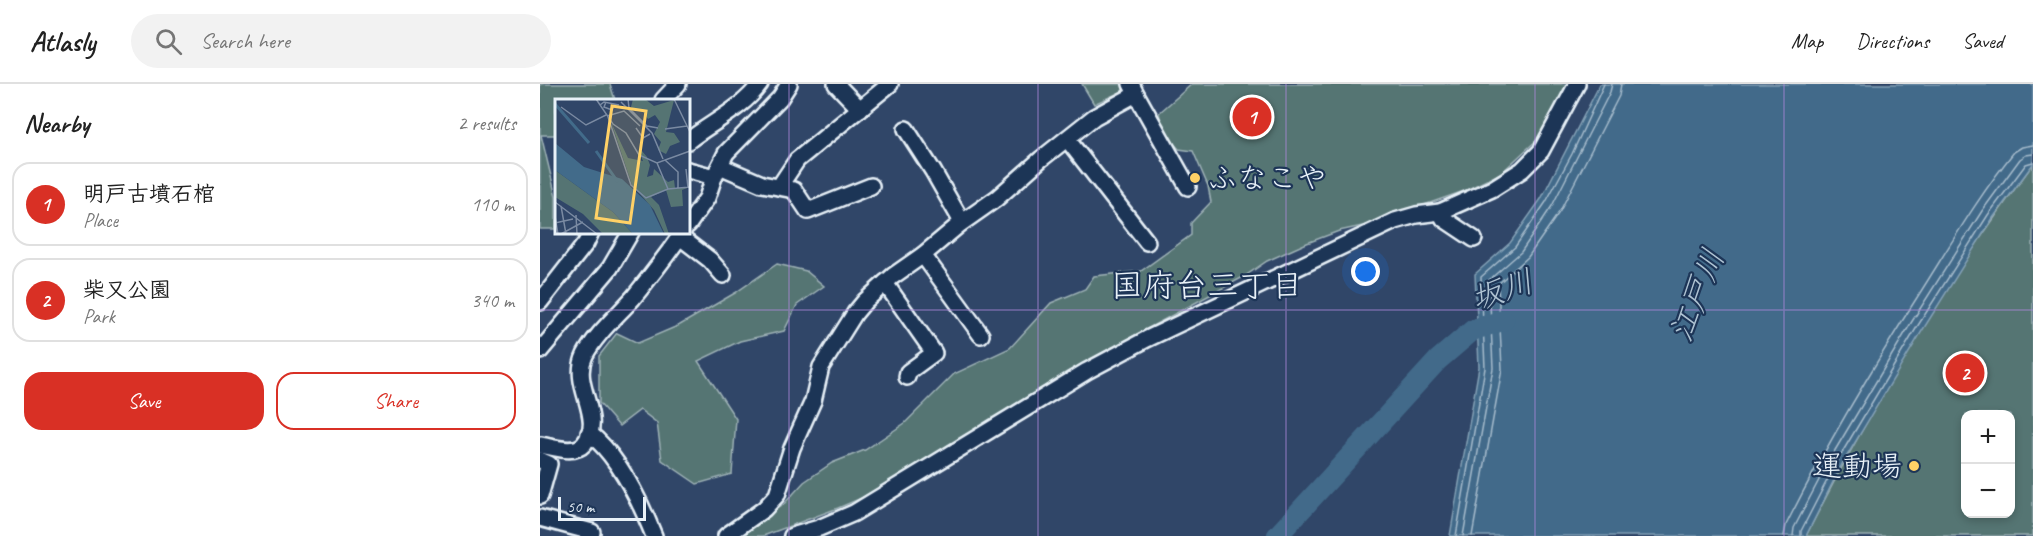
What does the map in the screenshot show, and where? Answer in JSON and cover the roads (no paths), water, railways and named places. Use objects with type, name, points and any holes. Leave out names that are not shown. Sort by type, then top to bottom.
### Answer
[{"type":"street","points":[[664,99],[678,84]]},
{"type":"street","points":[[690,140],[728,114],[748,98],[760,84]]},
{"type":"street","points":[[690,223],[707,198],[717,171],[732,145],[780,98],[789,84]]},
{"type":"street","points":[[836,84],[860,109]]},
{"type":"street","points":[[780,187],[797,160],[890,84]]},
{"type":"street","points":[[792,536],[819,528],[854,513],[1087,371],[1147,339],[1395,221],[1440,212],[1492,189],[1534,160],[1545,145],[1577,84]]},
{"type":"street","points":[[726,536],[764,508],[777,495],[792,448],[813,401],[821,367],[855,313],[885,283],[962,222],[997,198],[1094,117],[1133,89],[1188,188]]},
{"type":"street","points":[[906,129],[962,222]]},
{"type":"street","points":[[1067,139],[1147,242]]},
{"type":"street","points":[[690,170],[717,171],[741,176],[762,184],[794,190],[808,211],[871,186]]},
{"type":"street","points":[[1440,212],[1444,219],[1474,239]]},
{"type":"street","points":[[540,302],[586,243],[590,234]]},
{"type":"street","points":[[540,351],[610,268],[630,234]]},
{"type":"street","points":[[540,445],[575,449],[584,444],[592,424],[580,381],[585,354],[632,299],[682,234]]},
{"type":"street","points":[[686,234],[723,276]]},
{"type":"street","points":[[923,255],[981,335]]},
{"type":"street","points":[[885,283],[933,353],[909,372],[907,377]]},
{"type":"street","points":[[589,433],[602,443],[640,501],[654,536]]},
{"type":"street","points":[[540,460],[549,464],[540,496]]},
{"type":"street","points":[[540,518],[592,532],[591,536]]},
{"type":"water","name":"江戸川","points":[[1600,84],[2033,84],[2033,164],[1993,218],[1922,331],[1842,464],[1806,536],[1450,536],[1479,367],[1475,274],[1510,243],[1541,199]]},
{"type":"waterway","name":"坂川","points":[[1277,536],[1438,360],[1473,330],[1504,320]]},
{"type":"place","name":"明戸古墳石棺","points":[[1252,117]]},
{"type":"place","name":"ふなこや","points":[[1195,178]]},
{"type":"place","name":"柴又公園","points":[[1965,373]]},
{"type":"place","name":"運動場","points":[[1914,466]]},
{"type":"district","name":"国府台三丁目","points":[[1207,285]]}]
